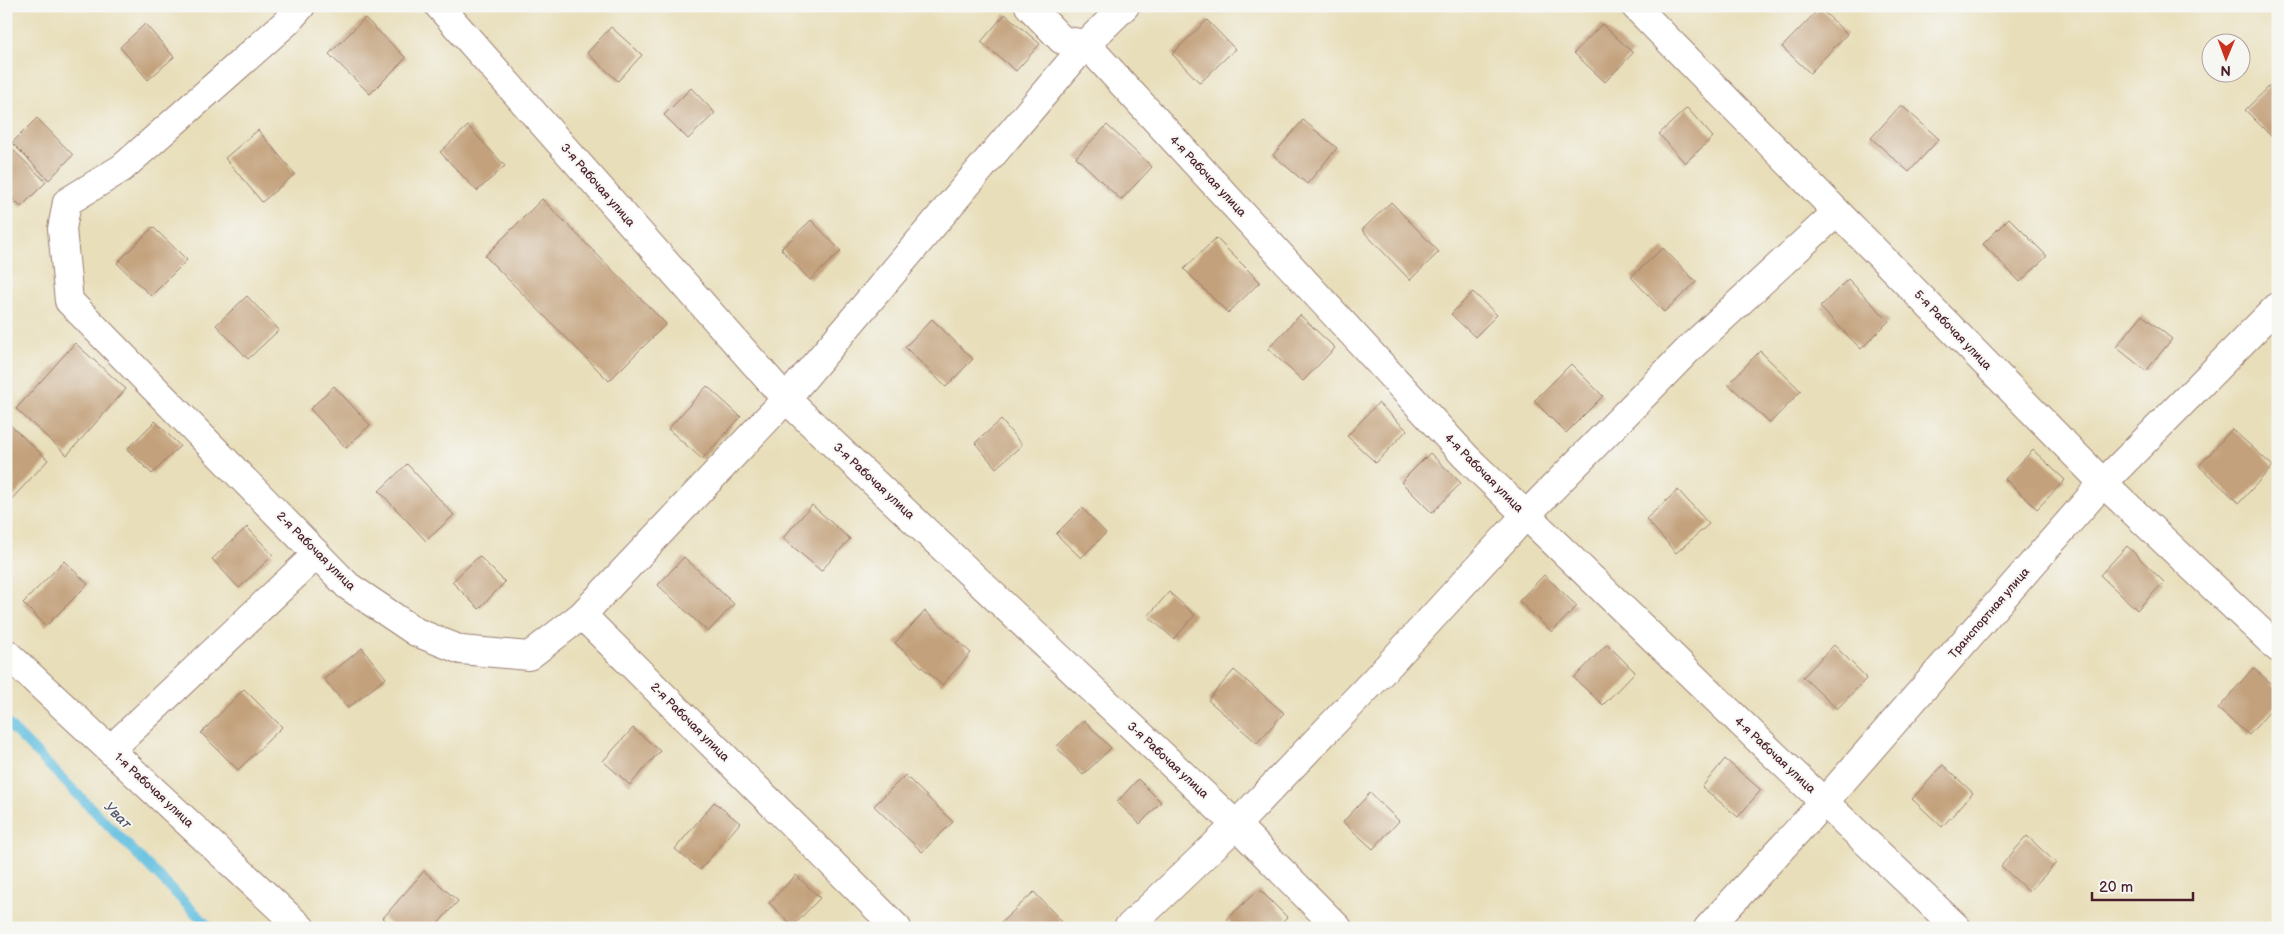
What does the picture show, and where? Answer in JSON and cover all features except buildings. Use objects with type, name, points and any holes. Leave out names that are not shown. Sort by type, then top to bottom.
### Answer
[{"type":"street","name":"2-я Рабочая улица","points":[[301,6],[287,22],[122,168],[66,202],[62,228],[69,301],[348,586],[416,632],[461,650],[529,656],[582,615],[897,928]]},
{"type":"street","name":"3-я Рабочая улица","points":[[439,6],[786,399],[1236,825],[1338,928]]},
{"type":"street","points":[[1029,6],[1062,40],[1086,44]]},
{"type":"street","points":[[582,615],[786,399],[1086,44],[1125,6]]},
{"type":"street","name":"5-я Рабочая улица","points":[[1635,6],[2104,483],[2278,648]]},
{"type":"street","name":"4-я Рабочая улица","points":[[1086,44],[1466,457],[1766,747],[1957,928]]},
{"type":"street","points":[[1128,928],[1236,825],[1387,667],[1526,515],[1691,347],[1837,212]]},
{"type":"street","name":"Транспортная улица","points":[[1708,928],[1825,801],[2104,483],[2278,306]]},
{"type":"street","points":[[111,749],[317,554]]},
{"type":"street","name":"1-я Рабочая улица","points":[[6,654],[111,749],[301,928]]},
{"type":"waterway","name":"Уват","points":[[6,722],[210,928]]}]
